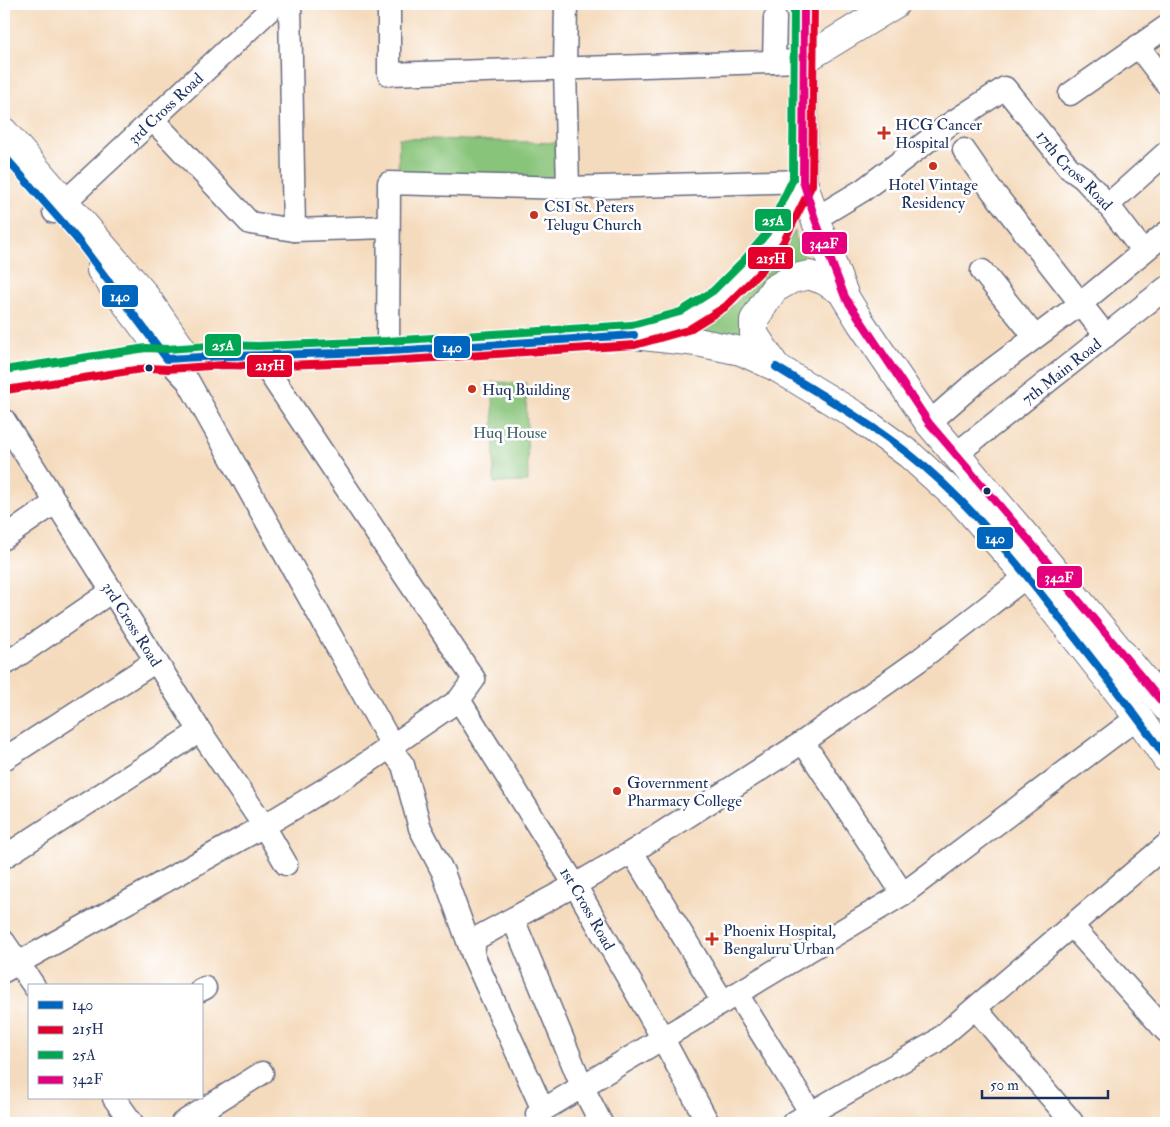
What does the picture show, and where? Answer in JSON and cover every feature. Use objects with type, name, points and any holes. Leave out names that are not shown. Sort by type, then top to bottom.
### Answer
[{"type":"main road","points":[[804,4],[802,61],[803,181],[843,292],[861,323],[929,423],[1166,707]]},
{"type":"main road","points":[[802,61],[895,4]]},
{"type":"main road","points":[[4,132],[60,207],[129,307],[178,358]]},
{"type":"main road","points":[[4,156],[60,207]]},
{"type":"main road","points":[[634,335],[684,321],[719,299],[752,266],[775,238],[803,181]]},
{"type":"main road","points":[[776,367],[754,334],[754,320],[774,289],[792,279],[809,275],[823,280],[843,292]]},
{"type":"main road","points":[[4,380],[147,358],[388,351],[634,335],[697,342],[741,351],[776,367],[856,415],[910,455],[962,502],[1027,576],[1138,717],[1166,758]]},
{"type":"street","name":"3rd Cross Road","points":[[60,207],[276,4]]},
{"type":"street","points":[[290,4],[294,230]]},
{"type":"street","points":[[389,4],[389,74],[802,61]]},
{"type":"street","points":[[566,4],[565,68],[568,188]]},
{"type":"street","points":[[774,62],[775,18]]},
{"type":"street","points":[[1070,94],[1166,27]]},
{"type":"street","points":[[1138,46],[1166,83]]},
{"type":"street","name":"17th Cross Road","points":[[815,218],[864,190],[950,124],[1005,88],[1069,168],[1084,178],[1108,205],[1143,251]]},
{"type":"street","points":[[153,120],[250,223],[294,230],[388,227]]},
{"type":"street","points":[[964,150],[991,189],[1106,336]]},
{"type":"street","points":[[1108,205],[1166,153]]},
{"type":"street","points":[[388,351],[389,183],[568,188],[803,181]]},
{"type":"street","points":[[929,423],[978,380],[1080,304],[1166,233]]},
{"type":"street","points":[[982,271],[1035,337]]},
{"type":"street","name":"7th Main Road","points":[[956,454],[1166,288]]},
{"type":"street","points":[[11,968],[264,826],[352,773],[459,700],[474,679],[258,356]]},
{"type":"street","points":[[178,358],[188,381],[403,765],[420,828],[443,872],[473,955],[542,1117],[582,1086],[903,894],[1138,717]]},
{"type":"street","name":"3rd Cross Road","points":[[4,420],[200,732],[264,826],[286,864]]},
{"type":"street","points":[[4,538],[56,502]]},
{"type":"street","points":[[473,955],[475,938],[514,919],[632,852],[803,742],[918,661],[1027,576]]},
{"type":"street","points":[[4,665],[112,591]]},
{"type":"street","points":[[4,759],[156,661]]},
{"type":"street","name":"1st Cross Road","points":[[459,700],[575,885],[663,1039],[708,1123]]},
{"type":"street","points":[[4,857],[200,732]]},
{"type":"street","points":[[803,742],[903,894]]},
{"type":"street","points":[[632,852],[730,998],[807,1120],[934,1043],[1166,845]]},
{"type":"street","points":[[514,919],[582,1086],[601,1123]]},
{"type":"street","points":[[1072,926],[1166,1031]]},
{"type":"street","points":[[4,942],[11,968],[31,984]]},
{"type":"street","points":[[976,1009],[1072,1122]]},
{"type":"street","points":[[182,1123],[262,1073]]},
{"type":"street","points":[[115,1100],[132,1123]]},
{"type":"green space","points":[[399,138],[558,143],[557,181],[398,176]]},
{"type":"green space","points":[[795,230],[796,241],[801,252],[814,261],[786,267],[747,341],[697,332],[720,318],[745,293],[787,243]]},
{"type":"green space","name":"Huq House","points":[[493,382],[526,383],[528,482],[494,483]]},
{"type":"transit line","name":"25A","points":[[4,370],[146,348],[167,349],[223,345],[258,346],[387,341],[632,325],[680,312],[713,291],[745,259],[767,233],[793,179],[794,4]]},
{"type":"transit line","name":"342F","points":[[804,4],[803,181],[815,219],[845,297],[929,423],[1033,545],[1166,707]]},
{"type":"transit line","name":"215H","points":[[6,390],[148,368],[168,369],[224,365],[258,366],[388,361],[635,345],[688,330],[725,307],[760,272],[783,243],[812,185],[814,4]]},
{"type":"transit line","name":"140","points":[[4,156],[76,238],[167,359],[449,348],[634,335]]},
{"type":"transit line","name":"140","points":[[776,367],[877,430],[931,472],[972,512],[1028,577],[1129,706],[1166,758]]},
{"type":"place","name":"HCG Cancer Hospital","points":[[884,133]]},
{"type":"place","name":"Hotel Vintage Residency","points":[[933,166]]},
{"type":"place","name":"CSI St. Peters Telugu Church","points":[[534,215]]},
{"type":"place","name":"Huq Building","points":[[472,389]]},
{"type":"place","name":"Government Pharmacy College","points":[[617,791]]},
{"type":"place","name":"Phoenix Hospital, Bengaluru Urban","points":[[712,939]]}]
